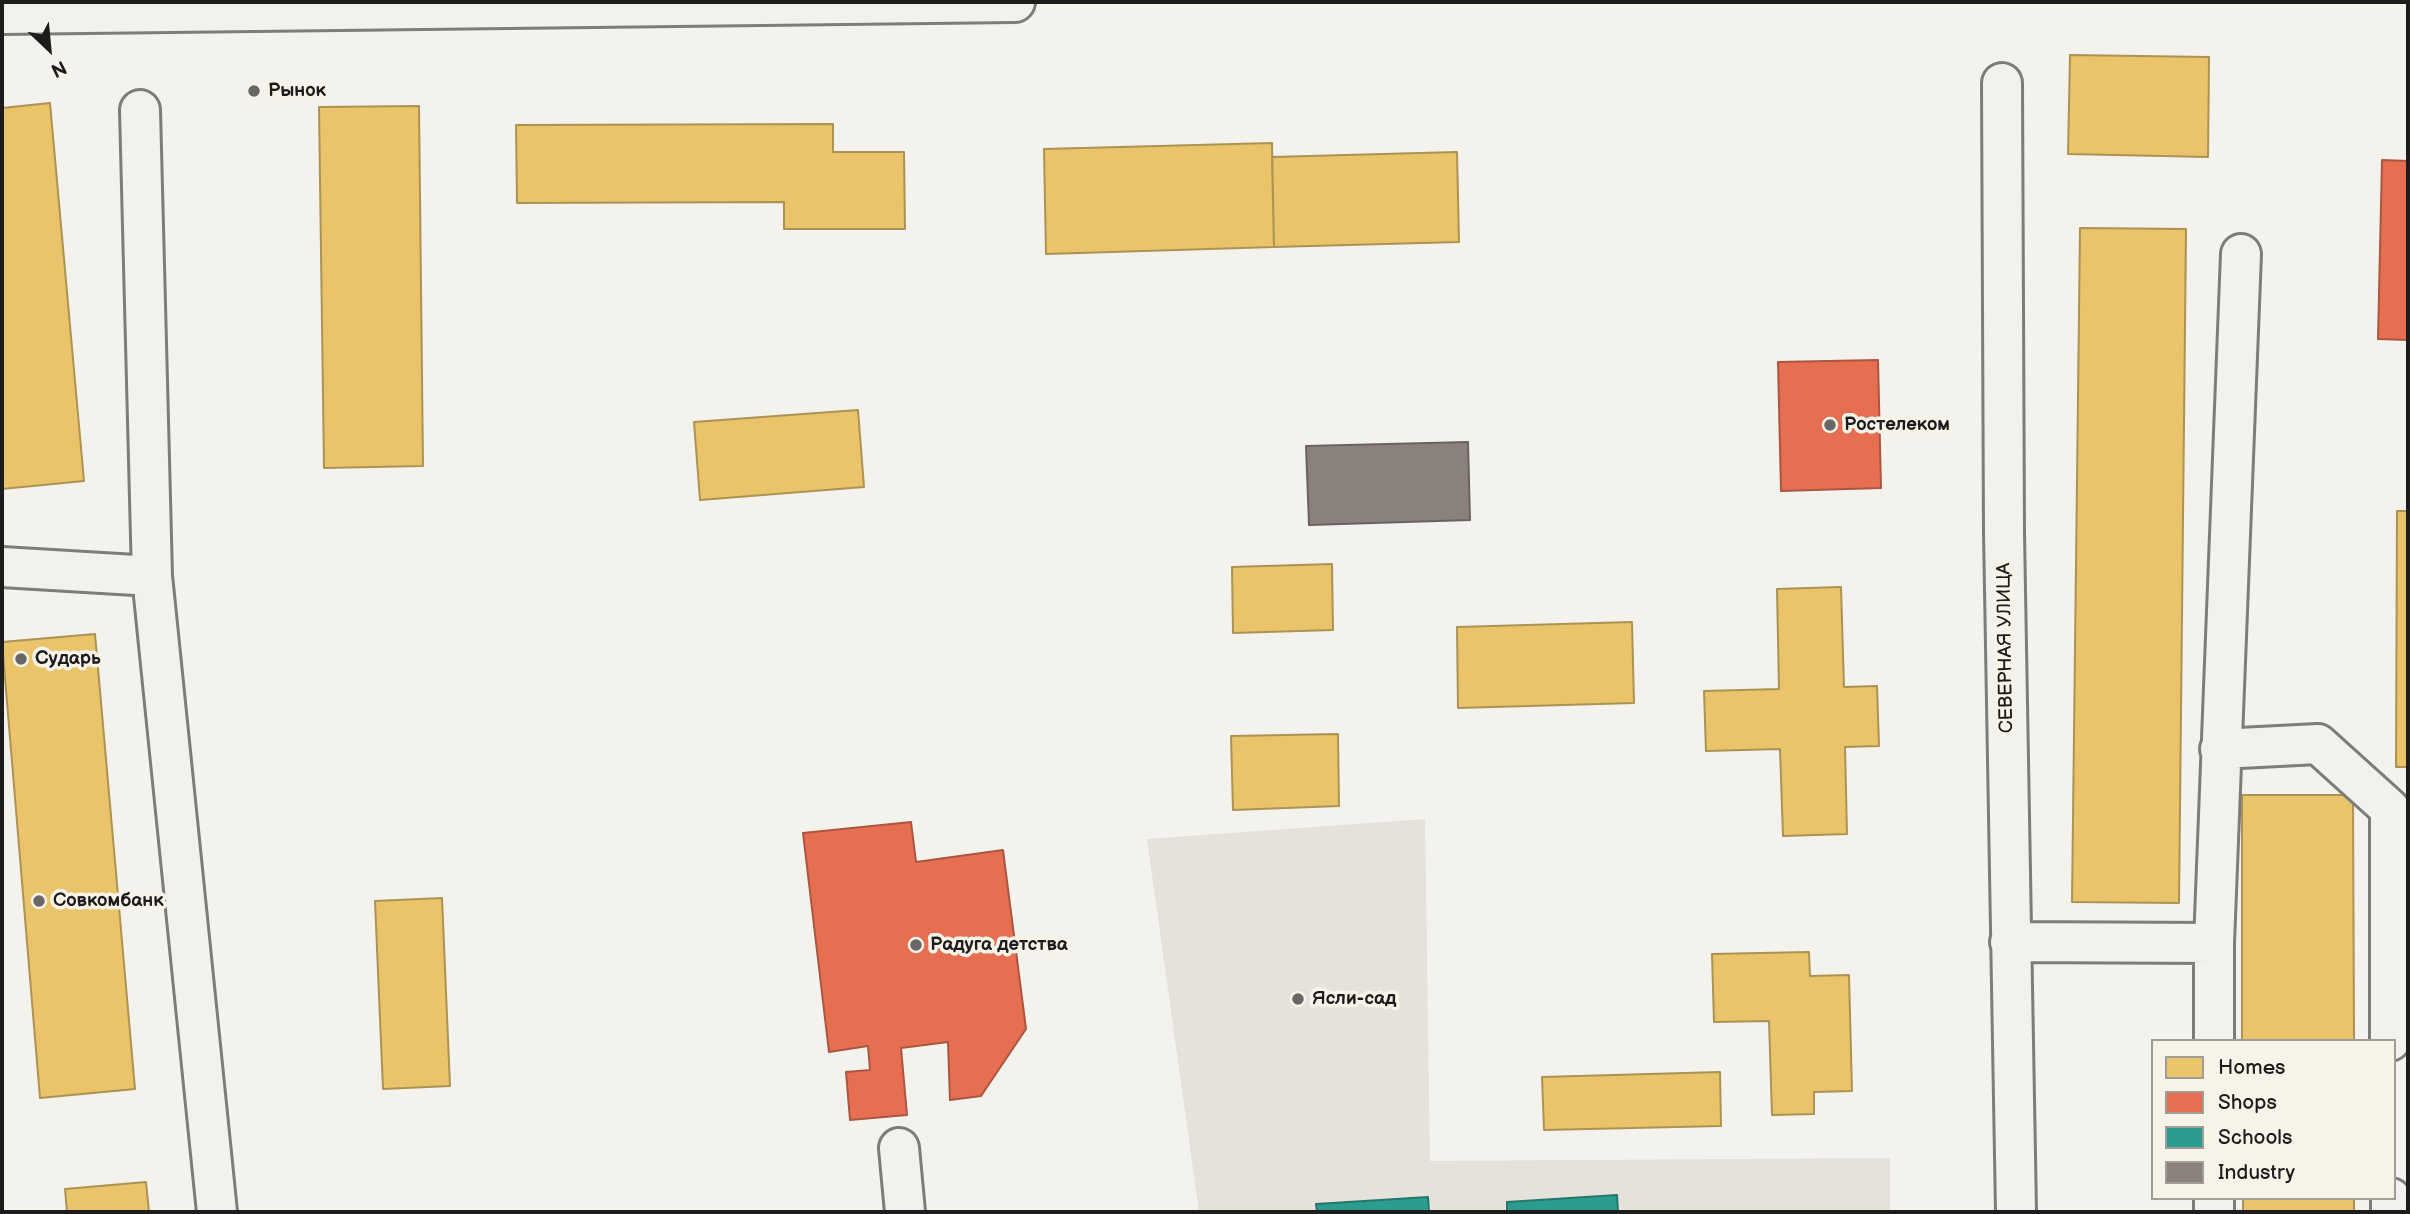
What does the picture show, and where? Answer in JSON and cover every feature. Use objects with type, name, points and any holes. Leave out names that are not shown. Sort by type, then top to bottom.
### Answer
[{"type":"street","points":[[2,14],[1015,2]]},
{"type":"street","name":"СЕВЕРНАЯ УЛИЦА","points":[[2002,83],[2003,520],[2015,1212]]},
{"type":"street","points":[[139,110],[152,576],[217,1212]]},
{"type":"street","points":[[2214,1039],[2220,749],[2242,254]]},
{"type":"street","points":[[2,567],[152,576]]},
{"type":"street","points":[[2220,749],[2318,744],[2390,809],[2390,1039]]},
{"type":"street","points":[[2010,942],[2214,943]]},
{"type":"street","points":[[899,1148],[905,1212]]},
{"type":"shaded area","name":"Ясли-сад","points":[[1425,819],[1430,1161],[1890,1158],[1890,1212],[1199,1212],[1147,839]]},
{"type":"building: Homes","points":[[2070,55],[2209,57],[2208,157],[2068,154]]},
{"type":"building: Homes","points":[[50,103],[84,481],[2,489],[2,108]]},
{"type":"building: Homes","points":[[419,106],[423,466],[324,468],[319,107]]},
{"type":"building: Homes","points":[[833,124],[833,152],[904,152],[905,229],[784,229],[784,202],[517,203],[516,125]]},
{"type":"building: Homes","points":[[1272,143],[1274,247],[1046,254],[1044,149]]},
{"type":"building: Homes","points":[[1457,152],[1459,242],[1274,247],[1272,157]]},
{"type":"building: Homes","points":[[2080,228],[2186,229],[2179,903],[2072,902]]},
{"type":"building: Homes","points":[[858,410],[864,487],[700,500],[694,422]]},
{"type":"building: Homes","points":[[2397,511],[2408,511],[2408,767],[2396,767]]},
{"type":"building: Homes","points":[[1332,564],[1333,630],[1233,633],[1232,567]]},
{"type":"building: Homes","points":[[1841,587],[1844,687],[1877,686],[1879,746],[1845,747],[1847,834],[1783,836],[1780,749],[1706,751],[1704,691],[1779,689],[1777,589]]},
{"type":"building: Homes","points":[[1632,622],[1634,703],[1458,708],[1457,627]]},
{"type":"building: Homes","points":[[95,634],[135,1089],[40,1098],[2,642]]},
{"type":"building: Homes","points":[[1338,734],[1339,806],[1233,810],[1231,736]]},
{"type":"building: Homes","points":[[2242,795],[2353,795],[2354,1039],[2242,1039]]},
{"type":"building: Homes","points":[[442,898],[450,1086],[383,1089],[375,901]]},
{"type":"building: Homes","points":[[1809,952],[1810,976],[1849,975],[1852,1091],[1814,1092],[1814,1114],[1772,1115],[1769,1021],[1714,1022],[1712,954]]},
{"type":"building: Homes","points":[[1720,1072],[1721,1126],[1544,1130],[1542,1077]]},
{"type":"building: Homes","points":[[146,1182],[149,1212],[67,1212],[65,1189]]},
{"type":"building: Homes","points":[[2243,1200],[2354,1200],[2354,1212],[2243,1212]]},
{"type":"building: Shops","points":[[2382,160],[2408,161],[2408,340],[2378,339]]},
{"type":"building: Shops","name":"Ростелеком","points":[[1878,360],[1881,488],[1781,491],[1778,362]]},
{"type":"building: Shops","name":"Радуга детства","points":[[911,822],[916,862],[1003,850],[1026,1029],[981,1096],[950,1100],[948,1042],[901,1048],[907,1115],[850,1120],[846,1072],[870,1070],[868,1046],[829,1052],[803,833]]},
{"type":"building: Schools","points":[[1617,1195],[1618,1212],[1507,1212],[1507,1202]]},
{"type":"building: Schools","points":[[1428,1197],[1429,1212],[1317,1212],[1316,1204]]},
{"type":"building: Industry","points":[[1468,442],[1470,520],[1309,525],[1306,446]]},
{"type":"place","name":"Рынок","points":[[254,91]]},
{"type":"place","name":"Ростелеком","points":[[1830,425]]},
{"type":"place","name":"Cударь","points":[[21,659]]},
{"type":"place","name":"Совкомбанк","points":[[39,901]]},
{"type":"place","name":"Радуга детства","points":[[916,945]]},
{"type":"place","name":"Ясли-сад","points":[[1298,999]]}]
